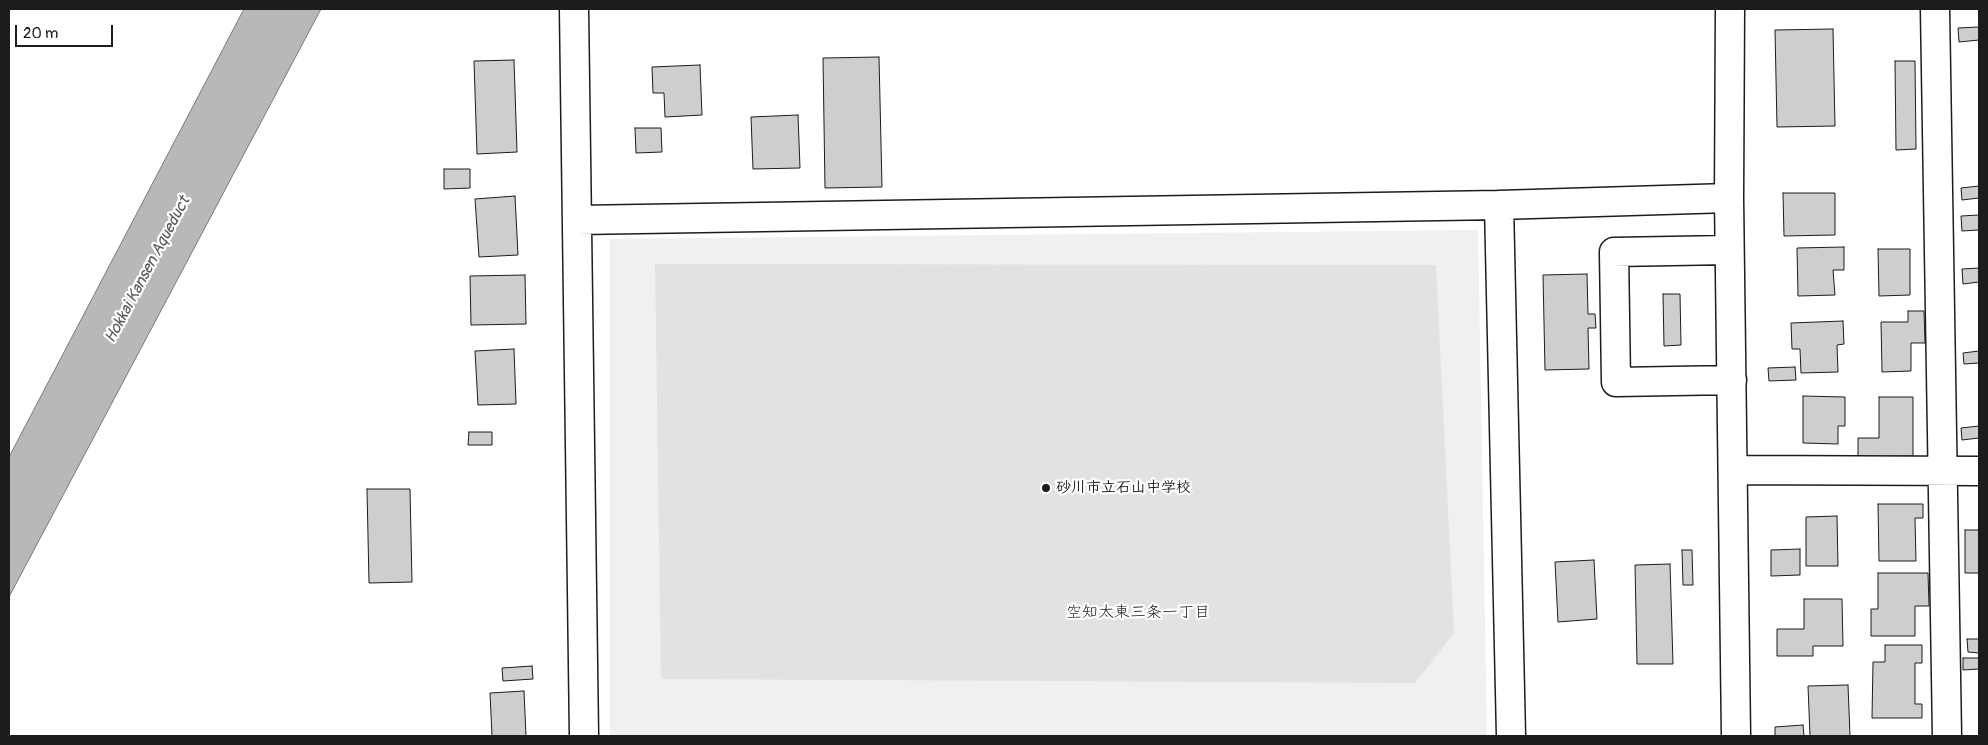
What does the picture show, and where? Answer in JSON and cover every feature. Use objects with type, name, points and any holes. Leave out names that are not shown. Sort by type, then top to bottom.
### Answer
[{"type":"street","points":[[574,9],[584,736]]},
{"type":"street","points":[[1730,9],[1729,198],[1736,736]]},
{"type":"street","points":[[1935,9],[1947,736]]},
{"type":"street","points":[[578,220],[1499,205],[1729,198]]},
{"type":"street","points":[[1499,205],[1511,736]]},
{"type":"street","points":[[1730,250],[1614,252],[1614,270],[1616,382],[1732,380]]},
{"type":"street","points":[[1734,470],[1979,471]]},
{"type":"shaded area","name":"砂川市立石山中学校","points":[[1478,230],[1487,736],[610,736],[610,239]]},
{"type":"shaded area","name":"砂川市立石山中学校","points":[[655,264],[1436,265],[1454,633],[1415,683],[661,679]]},
{"type":"water","name":"Hokkai Kansen Aqueduct","points":[[244,9],[321,9],[9,597],[9,457]]},
{"type":"building","points":[[1979,27],[1979,40],[1959,42],[1958,28]]},
{"type":"building","points":[[1833,29],[1835,126],[1777,127],[1775,30]]},
{"type":"building","points":[[879,57],[882,187],[825,188],[823,58]]},
{"type":"building","points":[[514,60],[517,152],[477,154],[474,61]]},
{"type":"building","points":[[1895,61],[1915,61],[1916,149],[1896,150]]},
{"type":"building","points":[[700,65],[702,115],[665,117],[664,93],[653,93],[652,67]]},
{"type":"building","points":[[798,115],[800,168],[753,169],[751,117]]},
{"type":"building","points":[[635,128],[661,128],[662,152],[636,153]]},
{"type":"building","points":[[444,169],[470,169],[470,188],[444,189]]},
{"type":"building","points":[[1979,186],[1979,198],[1962,200],[1961,188]]},
{"type":"building","points":[[1783,193],[1835,193],[1835,235],[1784,236]]},
{"type":"building","points":[[515,196],[518,255],[479,257],[475,199]]},
{"type":"building","points":[[1979,215],[1979,230],[1962,231],[1961,216]]},
{"type":"building","points":[[1844,247],[1844,270],[1833,270],[1835,295],[1798,296],[1797,248]]},
{"type":"building","points":[[1878,249],[1910,249],[1910,295],[1879,296]]},
{"type":"building","points":[[1979,268],[1979,282],[1963,284],[1962,269]]},
{"type":"building","points":[[1587,274],[1588,314],[1595,314],[1596,328],[1588,328],[1589,369],[1545,370],[1543,275]]},
{"type":"building","points":[[525,275],[526,324],[471,325],[470,276]]},
{"type":"building","points":[[1663,294],[1680,294],[1681,345],[1664,346]]},
{"type":"building","points":[[1908,311],[1924,311],[1925,343],[1911,343],[1911,371],[1882,372],[1881,322],[1908,322]]},
{"type":"building","points":[[1843,321],[1844,344],[1837,345],[1838,372],[1801,373],[1800,349],[1792,349],[1791,323]]},
{"type":"building","points":[[514,349],[516,404],[478,405],[475,351]]},
{"type":"building","points":[[1979,351],[1979,363],[1964,364],[1963,353]]},
{"type":"building","points":[[1795,367],[1796,380],[1769,381],[1768,368]]},
{"type":"building","points":[[1803,396],[1845,397],[1845,426],[1838,426],[1838,444],[1803,443]]},
{"type":"building","points":[[1879,397],[1913,397],[1913,456],[1858,457],[1858,438],[1879,438]]},
{"type":"building","points":[[1979,426],[1979,438],[1962,440],[1961,428]]},
{"type":"building","points":[[469,432],[492,432],[492,445],[468,445]]},
{"type":"building","points":[[367,489],[410,489],[412,582],[369,583]]},
{"type":"building","points":[[1878,504],[1923,504],[1923,518],[1915,518],[1916,561],[1879,561]]},
{"type":"building","points":[[1837,516],[1838,566],[1806,566],[1806,517]]},
{"type":"building","points":[[1965,530],[1979,530],[1979,573],[1965,573]]},
{"type":"building","points":[[1800,549],[1800,575],[1771,576],[1771,550]]},
{"type":"building","points":[[1682,550],[1692,550],[1693,585],[1683,585]]},
{"type":"building","points":[[1594,560],[1597,619],[1558,622],[1555,562]]},
{"type":"building","points":[[1670,564],[1673,664],[1637,664],[1635,565]]},
{"type":"building","points":[[1878,573],[1928,573],[1929,606],[1915,606],[1915,636],[1871,636],[1871,609],[1878,609]]},
{"type":"building","points":[[1804,599],[1842,599],[1843,646],[1813,646],[1813,656],[1777,656],[1777,629],[1804,629]]},
{"type":"building","points":[[1967,639],[1979,639],[1979,653],[1968,652]]},
{"type":"building","points":[[1885,645],[1922,645],[1922,663],[1915,663],[1915,704],[1922,704],[1922,718],[1872,718],[1873,662],[1885,662]]},
{"type":"building","points":[[1963,658],[1979,658],[1979,669],[1963,670]]},
{"type":"building","points":[[532,666],[533,679],[503,681],[502,668]]},
{"type":"building","points":[[1848,685],[1850,736],[1810,736],[1808,686]]},
{"type":"building","points":[[524,691],[526,736],[492,736],[490,693]]},
{"type":"building","points":[[1803,725],[1804,736],[1775,736],[1775,727]]},
{"type":"place","name":"砂川市立石山中学校","points":[[1046,488]]},
{"type":"district","name":"空知太東三条一丁目","points":[[1138,613]]}]
